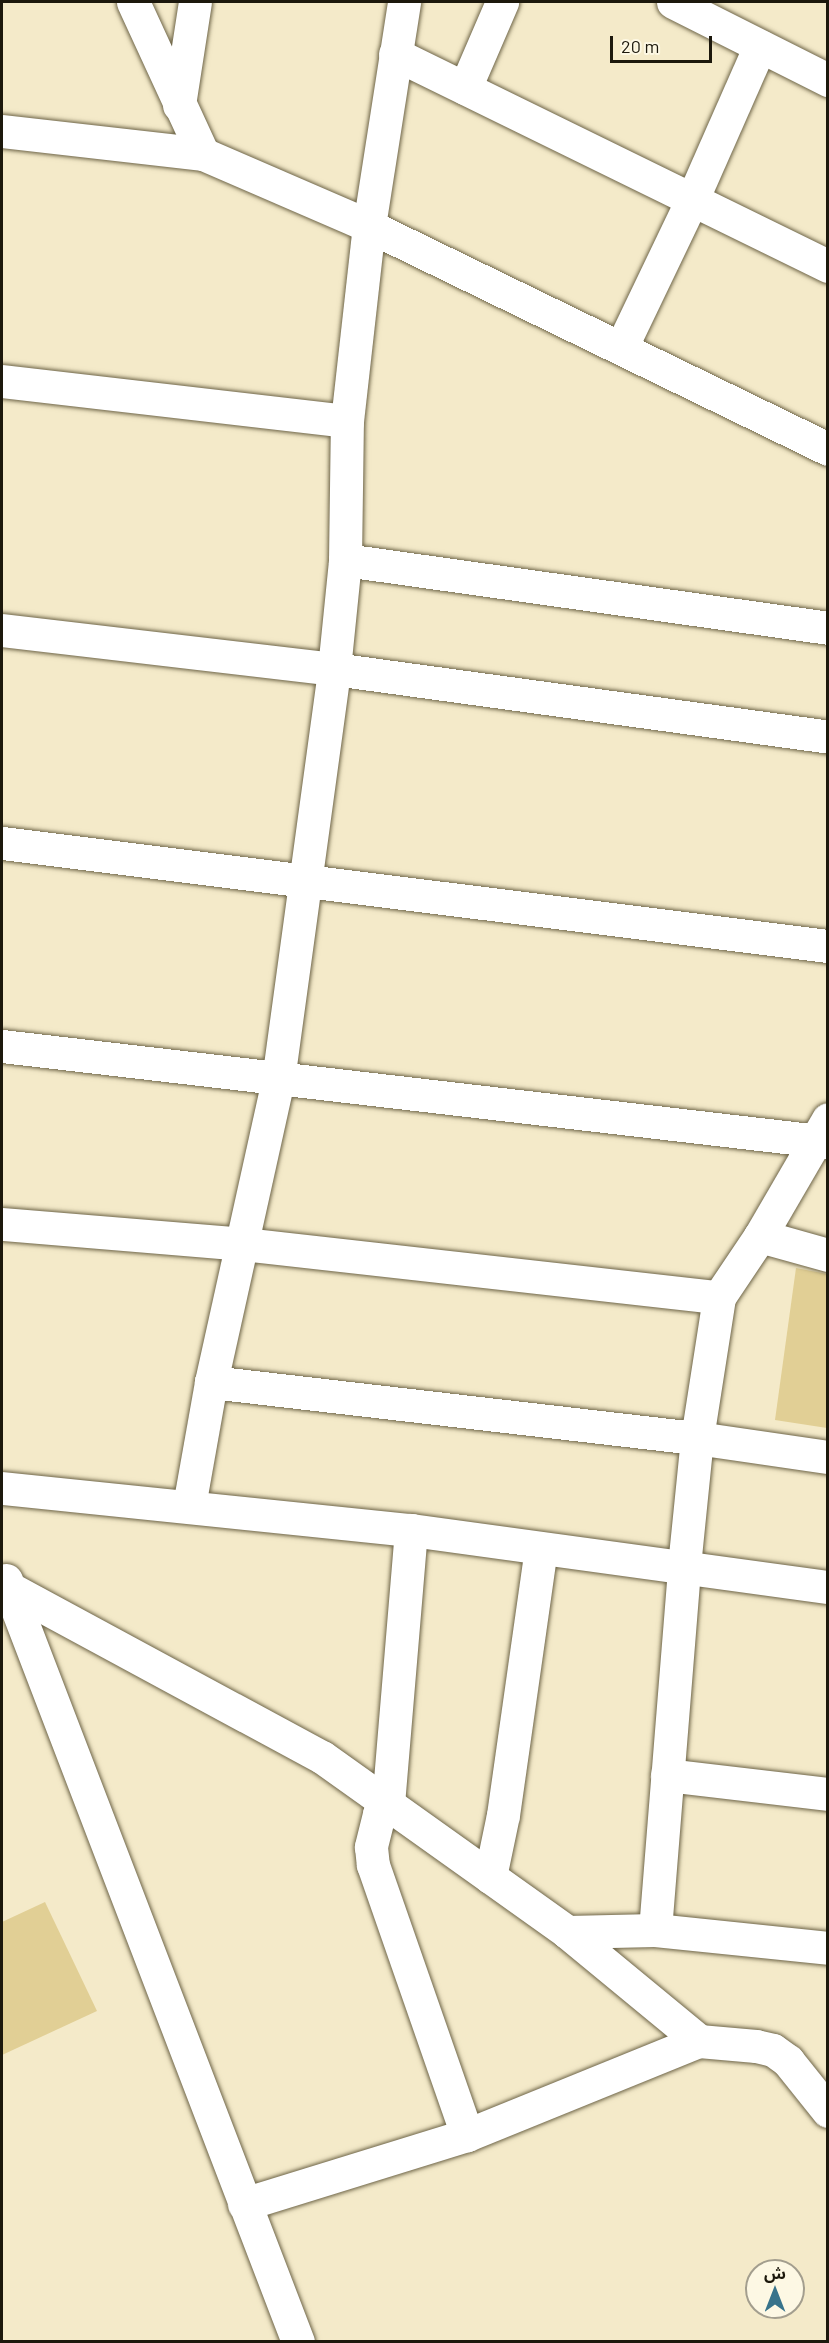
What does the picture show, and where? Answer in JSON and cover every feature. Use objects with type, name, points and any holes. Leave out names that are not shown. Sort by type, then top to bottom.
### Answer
[{"type":"street","points":[[133,2],[203,154]]},
{"type":"street","points":[[179,105],[195,2]]},
{"type":"street","points":[[189,1506],[211,1382],[278,1080],[333,669],[345,560],[347,421],[369,226],[404,2]]},
{"type":"street","points":[[465,88],[502,2]]},
{"type":"street","points":[[673,2],[828,80]]},
{"type":"street","points":[[621,348],[692,200],[760,46]]},
{"type":"street","points":[[395,54],[828,266]]},
{"type":"street","points":[[2,131],[203,154],[369,226],[828,449]]},
{"type":"street","points":[[2,381],[347,421]]},
{"type":"street","points":[[345,560],[828,628]]},
{"type":"street","points":[[2,630],[333,669],[828,737]]},
{"type":"street","points":[[2,843],[828,946]]},
{"type":"street","points":[[2,1046],[278,1080],[824,1134],[719,1297],[697,1438],[684,1566],[655,1930]]},
{"type":"street","points":[[2,1224],[243,1244],[719,1297]]},
{"type":"street","points":[[760,1236],[828,1255]]},
{"type":"street","points":[[211,1382],[697,1438],[828,1457]]},
{"type":"street","points":[[2,1488],[411,1530],[828,1587]]},
{"type":"street","points":[[411,1530],[388,1802],[379,1814],[371,1847],[373,1865],[467,2135]]},
{"type":"street","points":[[490,1877],[503,1815],[541,1549]]},
{"type":"street","points":[[5,1579],[322,1757],[567,1932],[699,2041]]},
{"type":"street","points":[[5,1579],[298,2342]]},
{"type":"street","points":[[667,1774],[828,1794]]},
{"type":"street","points":[[567,1932],[655,1930],[828,1948]]},
{"type":"street","points":[[244,2204],[467,2135],[699,2041],[756,2046],[773,2050],[788,2061],[828,2111]]},
{"type":"shaded area","points":[[796,1268],[827,1274],[827,1428],[775,1420]]},
{"type":"shaded area","points":[[45,1902],[97,2011],[2,2055],[2,1922]]}]
